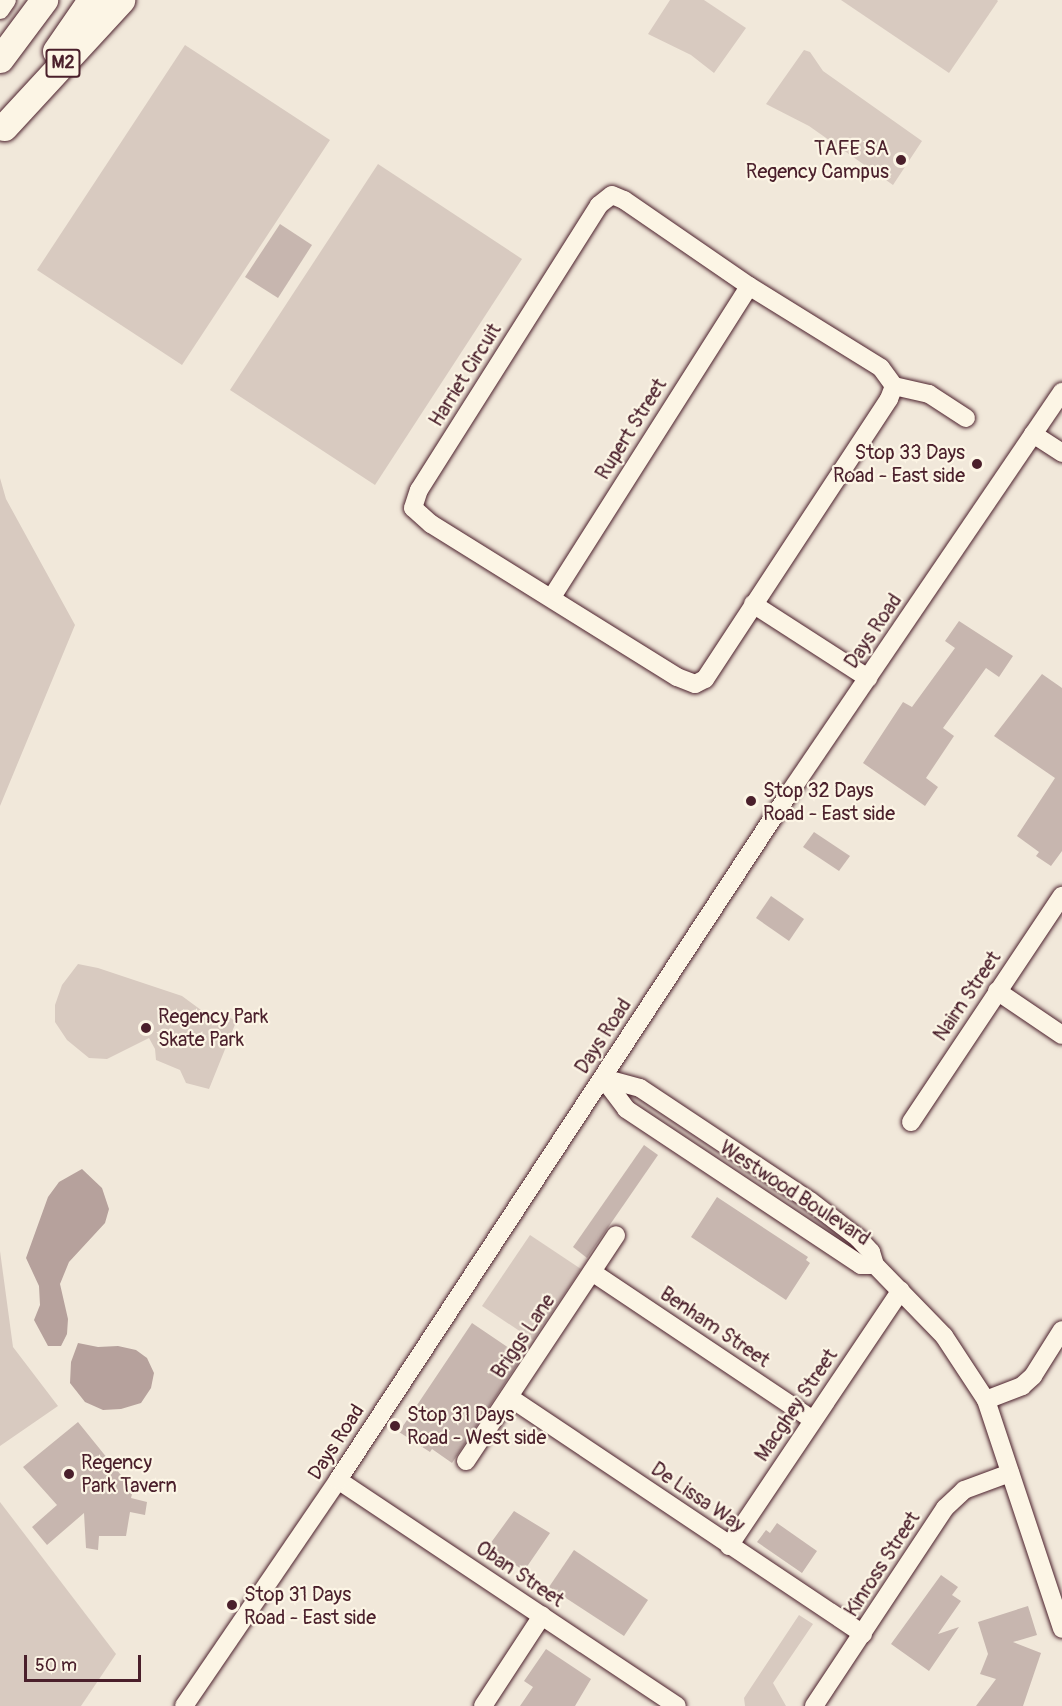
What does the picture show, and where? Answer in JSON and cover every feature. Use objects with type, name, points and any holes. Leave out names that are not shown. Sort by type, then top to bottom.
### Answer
[{"type":"highway","points":[[1,58],[36,0]]},
{"type":"highway","points":[[1,58],[44,0]]},
{"type":"highway","name":"M2","points":[[2,129],[91,0]]},
{"type":"highway","name":"M2","points":[[2,129],[121,0]]},
{"type":"street","points":[[0,10],[7,0]]},
{"type":"street","name":"Harriet Circuit","points":[[612,195],[624,200],[749,286],[881,368],[894,386],[889,399],[705,679],[695,684],[677,677],[552,597],[431,524],[413,508],[419,490],[599,205],[612,195]]},
{"type":"street","name":"Rupert Street","points":[[552,597],[749,286]]},
{"type":"street","points":[[894,386],[929,394],[966,418]]},
{"type":"street","name":"Days Road","points":[[184,1706],[338,1480],[868,678],[1062,392]]},
{"type":"street","points":[[1033,434],[1062,453]]},
{"type":"street","points":[[753,604],[868,678]]},
{"type":"street","name":"Nairn Street","points":[[911,1122],[1062,896]]},
{"type":"street","points":[[997,991],[1062,1035]]},
{"type":"street","name":"Westwood Boulevard","points":[[603,1078],[640,1088],[810,1201],[871,1252],[875,1265],[861,1265],[626,1109],[603,1078]]},
{"type":"street","points":[[663,1134],[670,1118],[679,1114]]},
{"type":"street","name":"Briggs Lane","points":[[466,1461],[616,1235]]},
{"type":"street","points":[[875,1265],[944,1336],[986,1400],[1062,1629]]},
{"type":"street","name":"Benham Street","points":[[592,1272],[813,1420]]},
{"type":"street","name":"Macghey Street","points":[[729,1546],[901,1290]]},
{"type":"street","points":[[986,1400],[1022,1386],[1033,1376],[1062,1330]]},
{"type":"street","name":"De Lissa Way","points":[[510,1396],[729,1546],[863,1634]]},
{"type":"street","name":"Kinross Street","points":[[814,1706],[945,1508],[964,1490],[1010,1473]]},
{"type":"street","name":"Oban Street","points":[[338,1480],[677,1706]]},
{"type":"street","points":[[483,1706],[542,1616]]},
{"type":"shaded area","points":[[670,0],[704,0],[746,28],[714,73],[691,55],[648,34]]},
{"type":"shaded area","points":[[841,0],[997,0],[998,1],[949,73]]},
{"type":"shaded area","points":[[185,45],[330,140],[182,365],[37,270]]},
{"type":"shaded area","points":[[804,50],[810,52],[823,71],[922,141],[893,185],[809,126],[766,104]]},
{"type":"shaded area","points":[[378,164],[522,259],[375,485],[230,390]]},
{"type":"shaded area","points":[[0,478],[6,499],[75,625],[0,806]]},
{"type":"shaded area","name":"Regency Park Skate Park","points":[[78,964],[98,968],[182,996],[216,1021],[227,1015],[236,1022],[209,1089],[186,1083],[180,1070],[156,1060],[155,1049],[149,1038],[107,1059],[89,1058],[67,1040],[55,1022],[55,1005],[62,985]]},
{"type":"shaded area","points":[[82,1169],[102,1188],[109,1209],[105,1223],[69,1262],[60,1284],[68,1319],[67,1334],[61,1346],[48,1346],[34,1320],[40,1305],[39,1286],[26,1258],[48,1197],[59,1182]]},
{"type":"shaded area","points":[[530,1235],[581,1269],[533,1340],[482,1306]]},
{"type":"shaded area","points":[[0,1251],[13,1347],[58,1406],[0,1446]]},
{"type":"shaded area","points":[[78,1343],[98,1347],[118,1346],[136,1350],[147,1358],[154,1373],[151,1388],[141,1403],[121,1409],[103,1410],[85,1402],[70,1383],[71,1362]]},
{"type":"shaded area","points":[[0,1502],[116,1654],[81,1706],[0,1706]]},
{"type":"shaded area","points":[[799,1615],[813,1624],[773,1683],[786,1706],[745,1706],[744,1698]]},
{"type":"building","points":[[280,224],[312,245],[278,298],[245,277]]},
{"type":"building","points":[[959,621],[1013,656],[999,677],[986,668],[943,728],[954,736],[926,778],[938,787],[925,806],[863,763],[903,702],[912,707],[955,648],[945,641]]},
{"type":"building","points":[[1042,674],[1062,688],[1062,851],[1051,866],[1036,856],[1039,852],[1017,836],[1055,778],[994,736]]},
{"type":"building","points":[[814,832],[850,856],[839,871],[803,847]]},
{"type":"building","points":[[771,896],[804,919],[789,941],[756,918]]},
{"type":"building","points":[[644,1145],[658,1155],[587,1258],[573,1247]]},
{"type":"building","points":[[717,1197],[808,1257],[806,1260],[810,1263],[786,1300],[691,1237]]},
{"type":"building","points":[[472,1323],[522,1357],[452,1463],[432,1449],[430,1452],[399,1432]]},
{"type":"building","points":[[78,1422],[133,1490],[131,1498],[147,1502],[145,1515],[130,1512],[126,1536],[99,1536],[98,1550],[86,1548],[84,1513],[47,1545],[32,1527],[57,1505],[23,1467]]},
{"type":"building","points":[[514,1511],[550,1533],[524,1571],[494,1550],[496,1548],[490,1544]]},
{"type":"building","points":[[777,1523],[817,1551],[802,1573],[757,1542],[766,1530],[770,1533]]},
{"type":"building","points":[[574,1550],[648,1600],[624,1636],[549,1587]]},
{"type":"building","points":[[941,1575],[958,1587],[952,1595],[961,1601],[938,1634],[959,1627],[929,1671],[891,1644]]},
{"type":"building","points":[[1028,1606],[1037,1635],[1013,1642],[1041,1653],[1023,1706],[976,1706],[996,1679],[980,1674],[988,1654],[978,1622]]},
{"type":"building","points":[[546,1649],[591,1679],[575,1706],[520,1706],[533,1687],[524,1681]]},
{"type":"place","name":"TAFE SA Regency Campus","points":[[901,160]]},
{"type":"place","name":"Stop 33 Days Road - East side","points":[[977,464]]},
{"type":"place","name":"Stop 32 Days Road - East side","points":[[751,801]]},
{"type":"place","name":"Regency Park Skate Park","points":[[146,1028]]},
{"type":"place","name":"Stop 31 Days Road - West side","points":[[395,1426]]},
{"type":"place","name":"Regency Park Tavern","points":[[69,1474]]},
{"type":"place","name":"Stop 31 Days Road - East side","points":[[232,1605]]}]
